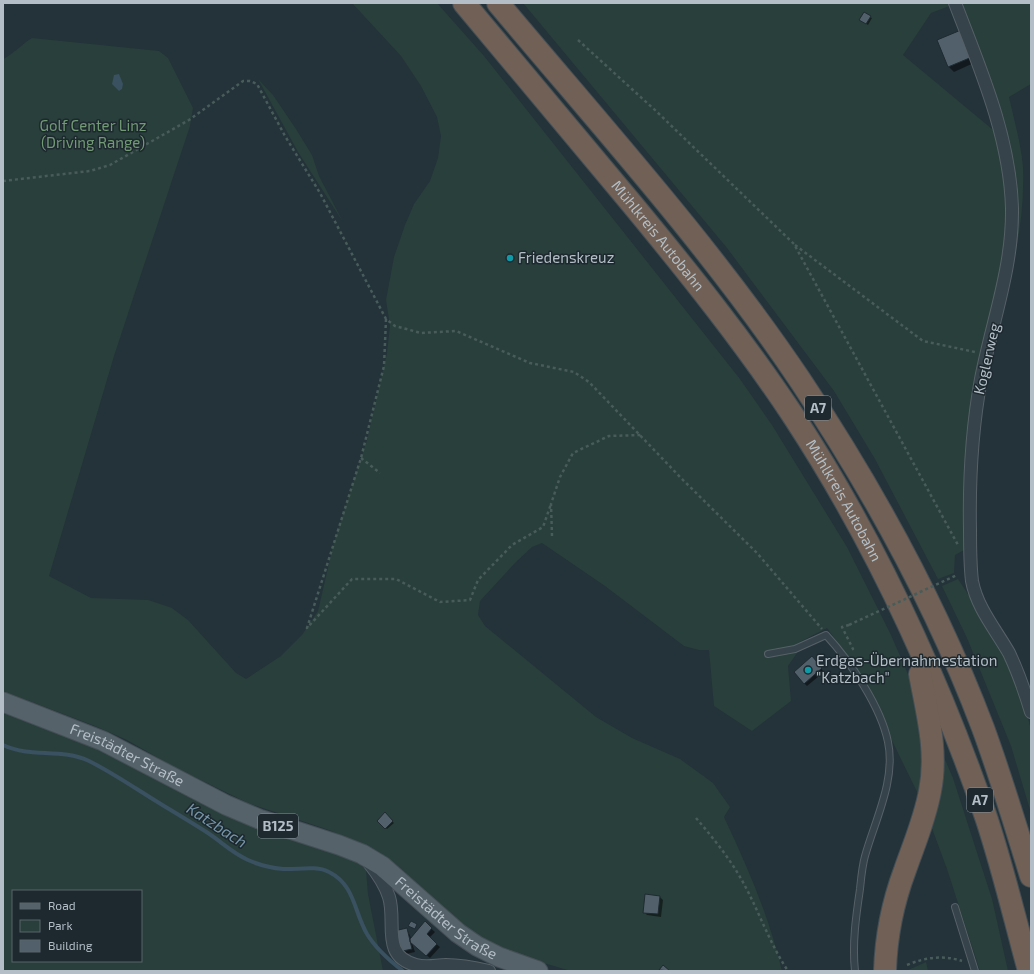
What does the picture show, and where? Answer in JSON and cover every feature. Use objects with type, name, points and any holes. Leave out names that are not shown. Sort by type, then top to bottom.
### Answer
[{"type":"highway","name":"Mühlkreis Autobahn","points":[[464,3],[686,271],[738,338],[793,416],[828,473],[886,578],[914,635],[956,736],[987,819],[1029,971]]},
{"type":"highway","name":"Mühlkreis Autobahn","points":[[498,3],[706,253],[798,378],[842,446],[883,515],[950,649],[982,726],[1009,802],[1031,876]]},
{"type":"highway","points":[[885,971],[886,946],[897,895],[926,810],[933,772],[931,728],[914,635]]},
{"type":"main road","name":"Freistädter Straße","points":[[3,702],[103,741],[232,808],[362,854],[382,866],[458,933],[477,946],[500,957],[538,971]]},
{"type":"street","name":"Koglerweg","points":[[955,3],[978,63],[1002,138],[1011,187],[1012,210],[1009,254],[977,407],[970,472],[971,569],[975,592],[980,604],[1010,656],[1031,712]]},
{"type":"street","name":"Freistädter Straße","points":[[362,854],[383,882],[389,897],[392,910],[390,927],[392,943],[395,951],[402,958],[414,965],[447,965],[489,971]]},
{"type":"lane","points":[[768,654],[795,649],[826,634],[843,654],[877,712],[888,742],[890,758],[885,792],[864,858],[856,917],[854,944],[855,971]]},
{"type":"lane","points":[[955,907],[975,971]]},
{"type":"path","points":[[578,40],[656,111],[794,244],[923,341],[987,354]]},
{"type":"path","points":[[3,181],[90,171],[110,165],[189,120],[243,81],[250,81],[257,84],[285,136],[320,193],[386,318],[395,326],[421,333],[456,331],[530,363],[574,372],[589,382],[681,478],[757,553],[826,634]]},
{"type":"path","points":[[794,244],[971,569]]},
{"type":"path","points":[[386,318],[384,366],[361,458],[307,628],[352,579],[396,579],[440,602],[470,600],[478,580],[512,545],[543,527],[560,476],[573,453],[609,436],[640,435]]},
{"type":"path","points":[[361,458],[380,474]]},
{"type":"path","points":[[551,504],[552,536]]},
{"type":"path","points":[[843,654],[853,649],[842,627],[957,575]]},
{"type":"path","points":[[696,818],[715,840],[744,885],[777,954],[788,971]]},
{"type":"path","points":[[908,965],[924,958],[940,957],[972,964]]},
{"type":"green space","name":"Golf Center Linz (Driving Range)","points":[[352,3],[437,3],[484,56],[740,379],[772,425],[847,547],[891,635],[953,778],[992,899],[1008,971],[980,971],[947,869],[923,804],[858,671],[827,628],[794,645],[797,653],[788,666],[791,701],[752,731],[714,706],[709,650],[699,650],[684,646],[605,586],[542,543],[532,547],[480,601],[478,615],[485,626],[596,717],[632,738],[680,759],[713,783],[730,807],[724,817],[757,892],[771,931],[782,971],[571,971],[520,956],[480,937],[457,920],[398,866],[379,852],[329,830],[248,803],[174,767],[127,740],[95,726],[3,691],[3,59],[32,38],[159,51],[168,58],[193,108],[190,126],[114,356],[49,576],[91,598],[148,600],[172,608],[188,620],[236,673],[246,679],[281,656],[302,635],[318,611],[334,542],[367,440],[387,353],[390,326],[386,300],[394,257],[414,204],[430,181],[438,158],[441,136],[437,117],[421,86],[401,56]]},
{"type":"green space","points":[[523,3],[951,3],[952,5],[931,13],[903,55],[998,134],[1003,153],[1008,231],[992,323],[966,549],[955,555],[954,573],[938,579],[875,459],[834,391],[727,248]]},
{"type":"green space","points":[[959,3],[1031,3],[1031,84],[1009,97],[1021,149],[1023,185],[1021,222],[1015,258],[1001,312],[1016,201]]},
{"type":"green space","points":[[258,79],[273,95],[312,155],[319,176],[343,222],[298,152]]},
{"type":"green space","points":[[958,579],[986,621],[1006,658],[1023,698],[1031,730],[1031,813],[1011,746],[967,638],[942,586]]},
{"type":"green space","points":[[3,708],[53,726],[357,861],[366,870],[368,894],[383,971],[3,971]]},
{"type":"green space","points":[[926,962],[928,971],[906,971]]},
{"type":"water","points":[[119,74],[123,84],[122,89],[119,91],[112,84],[114,75]]},
{"type":"building","points":[[864,12],[871,16],[866,24],[859,20]]},
{"type":"building","points":[[961,30],[972,57],[948,67],[937,40]]},
{"type":"building","name":"Erdgas-Übernahmestation \"Katzbach\"","points":[[812,656],[822,668],[804,684],[794,672]]},
{"type":"building","points":[[385,812],[393,821],[385,829],[377,821]]},
{"type":"building","points":[[645,894],[660,896],[658,914],[643,913]]},
{"type":"building","points":[[411,921],[417,924],[415,929],[408,926]]},
{"type":"building","points":[[425,921],[432,928],[427,934],[437,944],[426,956],[410,942],[410,939]]},
{"type":"building","points":[[407,928],[412,949],[398,952],[394,931]]},
{"type":"building","points":[[663,965],[670,971],[659,970]]},
{"type":"waterway","name":"Katzbach","points":[[3,745],[13,749],[68,755],[89,761],[118,777],[208,833],[237,854],[252,862],[279,869],[312,868],[324,870],[338,877],[349,892],[367,934],[375,945],[403,971]]},
{"type":"place","name":"Friedenskreuz","points":[[510,258]]},
{"type":"place","name":"Erdgas-Übernahmestation \"Katzbach\"","points":[[808,670]]}]
